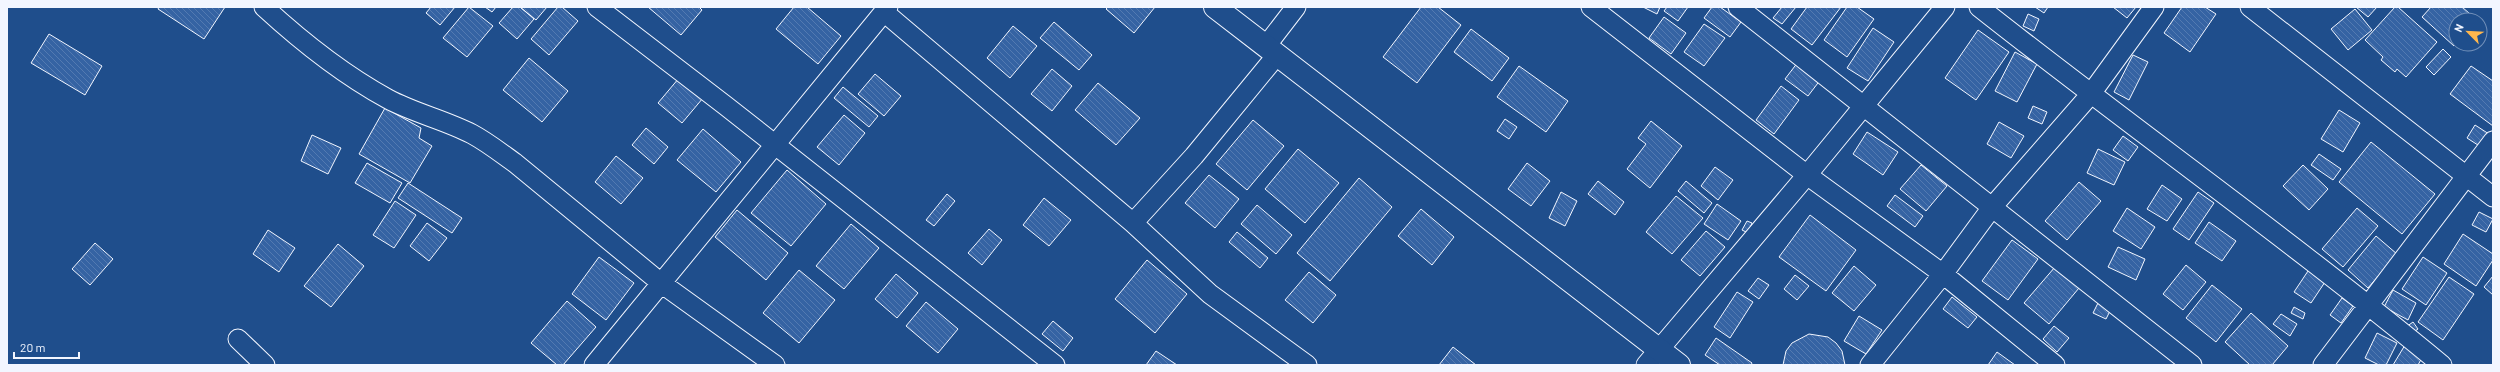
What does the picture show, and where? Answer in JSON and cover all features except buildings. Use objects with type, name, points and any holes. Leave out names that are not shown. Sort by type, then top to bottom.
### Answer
[{"type":"street","points":[[264,7],[281,23],[362,84],[389,100],[471,134],[515,162],[661,283],[775,365]]},
{"type":"street","points":[[597,7],[1055,365]]},
{"type":"street","points":[[1215,7],[1271,50],[1653,357],[1679,365]]},
{"type":"street","points":[[1133,223],[1194,156],[1271,50],[1296,7]]},
{"type":"street","points":[[1591,7],[1807,175],[1943,274],[2055,365]]},
{"type":"street","points":[[1738,7],[1993,206],[2192,365]]},
{"type":"street","points":[[1653,357],[1807,175],[1945,7]]},
{"type":"street","points":[[1979,7],[2090,95],[2368,304],[2442,365]]},
{"type":"street","points":[[1870,365],[1943,274],[1993,206],[2090,95],[2154,7]]},
{"type":"street","points":[[2250,7],[2493,198]]},
{"type":"street","points":[[594,365],[774,144],[886,10],[1133,223],[1210,294],[1307,365]]},
{"type":"street","points":[[2323,365],[2368,304],[2467,178],[2493,141]]},
{"type":"street","points":[[238,339],[265,365]]}]
